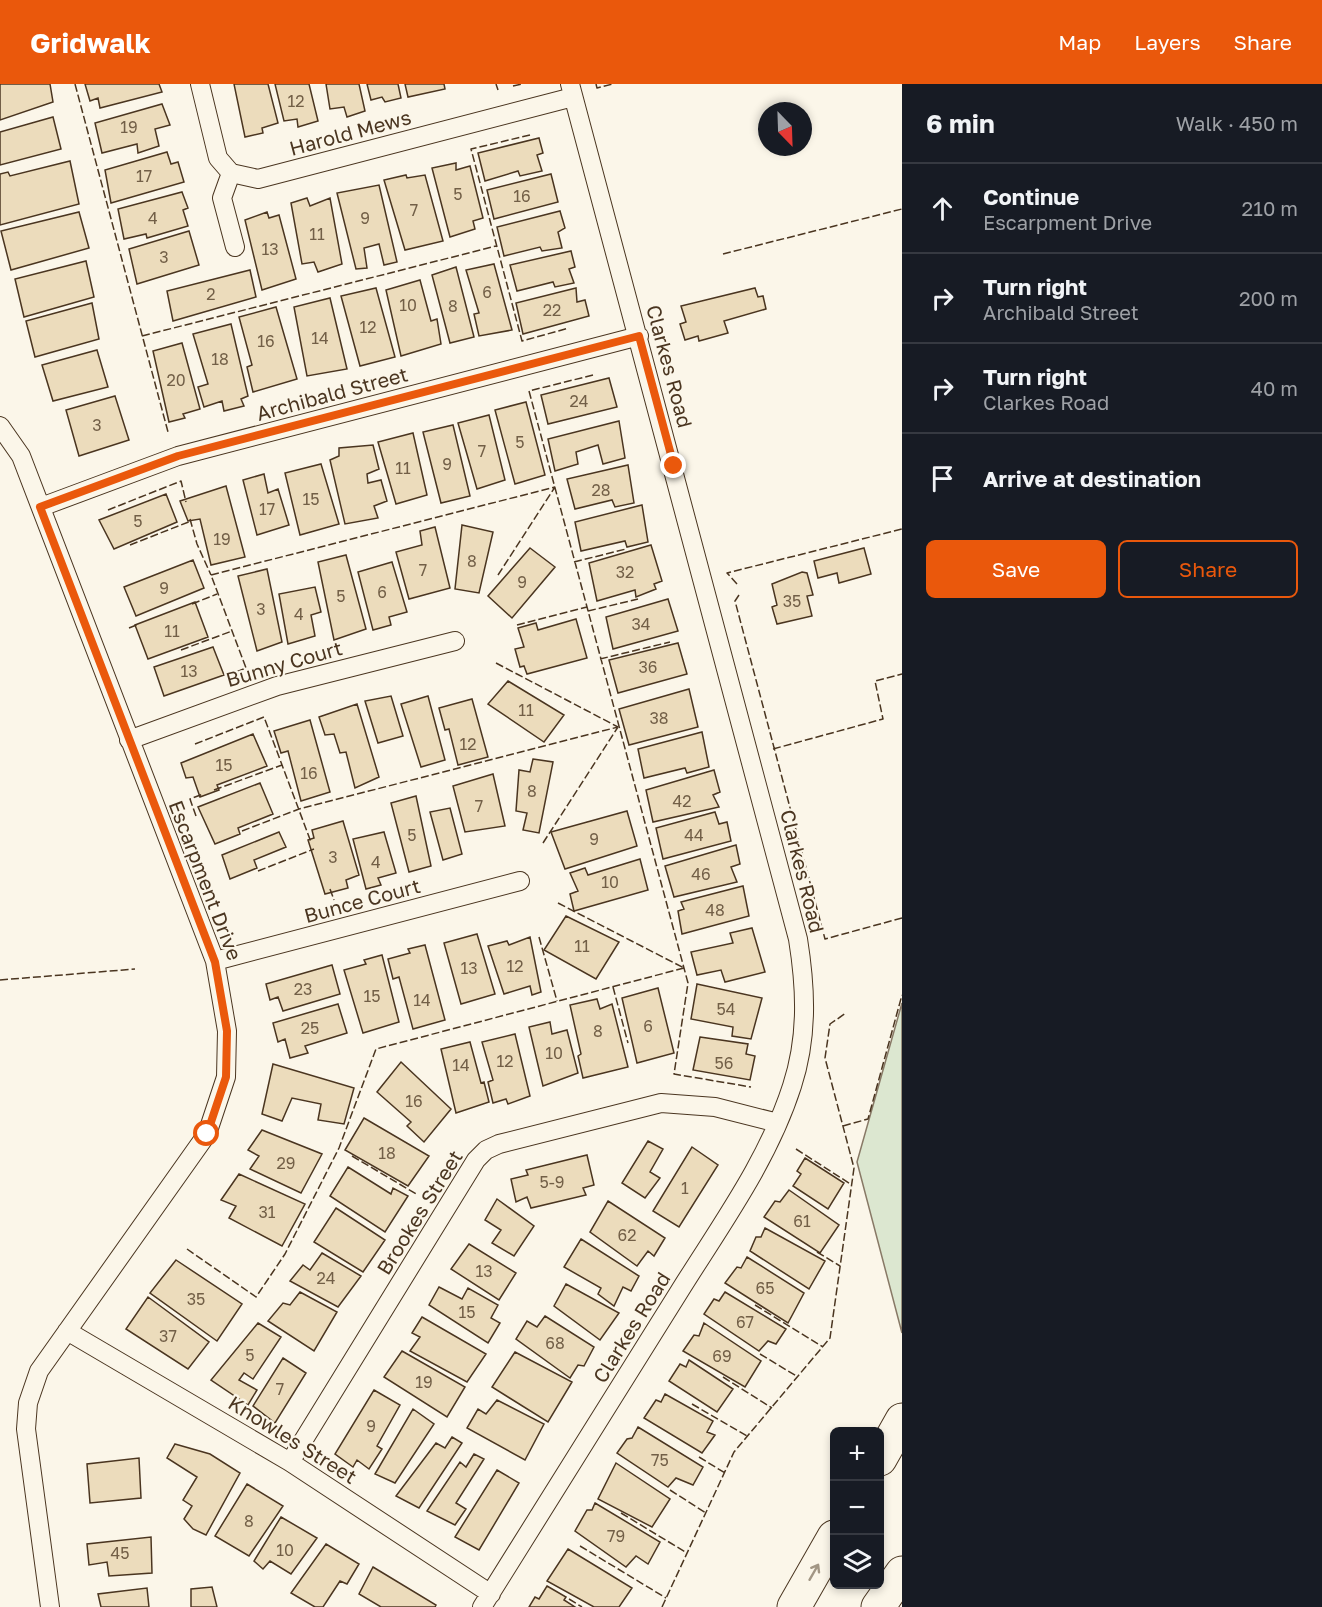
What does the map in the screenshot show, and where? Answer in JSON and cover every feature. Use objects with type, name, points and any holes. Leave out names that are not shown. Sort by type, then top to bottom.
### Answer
[{"type":"highway","points":[[884,1451],[902,1420]]},
{"type":"highway","points":[[794,1607],[830,1544]]},
{"type":"highway","points":[[878,1607],[902,1573]]},
{"type":"street","points":[[200,84],[218,158],[231,172],[222,198],[235,248]]},
{"type":"street","name":"Harold Mews","points":[[231,172],[244,178],[258,179],[572,91]]},
{"type":"street","name":"Clarkes Road","points":[[486,1600],[755,1171],[778,1123],[792,1086],[803,1043],[805,983],[798,939],[572,91]]},
{"type":"street","name":"Archibald Street","points":[[40,507],[178,456],[639,336]]},
{"type":"street","name":"Escarpment Drive","points":[[0,426],[21,456],[215,962],[227,1031],[226,1077],[207,1134],[39,1371],[28,1403],[26,1429],[50,1607]]},
{"type":"street","name":"Bunny Court","points":[[129,740],[278,686],[455,641]]},
{"type":"street","name":"Bunce Court","points":[[215,962],[520,881]]},
{"type":"street","name":"Brookes Street","points":[[290,1462],[476,1160],[486,1150],[500,1144],[661,1103],[715,1107],[778,1123]]},
{"type":"street","name":"Knowles Street","points":[[67,1331],[290,1462],[486,1600]]},
{"type":"green space","points":[[902,1003],[902,1333],[857,1162]]},
{"type":"building","points":[[0,84],[50,84],[53,102],[0,120]]},
{"type":"building","points":[[85,84],[159,84],[162,92],[100,108],[98,98],[90,101]]},
{"type":"building","points":[[234,84],[268,84],[278,123],[262,128],[263,133],[245,137]]},
{"type":"building","points":[[275,84],[309,84],[318,121],[298,127],[297,119],[284,121]]},
{"type":"building","points":[[326,84],[359,84],[365,111],[347,117],[344,107],[330,109]]},
{"type":"building","points":[[367,84],[398,84],[401,98],[385,102],[382,97],[371,100]]},
{"type":"building","points":[[405,84],[444,84],[445,89],[408,97]]},
{"type":"building","points":[[162,104],[170,125],[155,129],[159,146],[138,153],[137,144],[102,153],[95,123]]},
{"type":"building","points":[[53,117],[61,149],[0,165],[0,132]]},
{"type":"building","points":[[539,138],[543,153],[537,155],[542,171],[520,176],[518,171],[485,181],[478,153]]},
{"type":"building","points":[[167,152],[171,164],[178,162],[184,182],[111,203],[105,170]]},
{"type":"building","points":[[70,161],[79,204],[0,225],[0,174],[8,172],[10,176]]},
{"type":"building","points":[[456,163],[456,170],[470,166],[483,218],[473,221],[475,229],[450,237],[432,168]]},
{"type":"building","points":[[551,174],[558,202],[494,219],[487,190]]},
{"type":"building","points":[[406,175],[407,178],[425,175],[443,241],[405,250],[384,180]]},
{"type":"building","points":[[379,185],[397,262],[384,265],[379,244],[364,248],[367,268],[356,269],[337,193]]},
{"type":"building","points":[[182,192],[188,208],[183,210],[188,226],[147,238],[146,234],[124,239],[118,209]]},
{"type":"building","points":[[307,198],[310,206],[330,198],[342,264],[318,272],[314,262],[302,264],[291,203]]},
{"type":"building","points":[[560,211],[565,228],[558,232],[562,248],[542,251],[540,247],[504,256],[497,227]]},
{"type":"building","points":[[79,212],[89,248],[11,270],[1,231]]},
{"type":"building","points":[[267,212],[269,218],[279,215],[296,279],[262,290],[245,220]]},
{"type":"building","points":[[189,231],[199,265],[137,284],[129,249]]},
{"type":"building","points":[[571,251],[575,267],[569,269],[574,283],[555,287],[553,282],[517,291],[510,265]]},
{"type":"building","points":[[86,261],[94,297],[24,317],[15,279]]},
{"type":"building","points":[[494,264],[512,330],[479,336],[474,314],[479,313],[466,270]]},
{"type":"building","points":[[456,267],[474,337],[450,343],[432,275]]},
{"type":"building","points":[[250,270],[256,297],[173,321],[167,291]]},
{"type":"building","points":[[420,280],[431,321],[437,319],[441,344],[401,356],[386,290]]},
{"type":"building","points":[[376,288],[395,357],[360,366],[341,296]]},
{"type":"building","points":[[576,288],[577,302],[585,300],[589,316],[523,334],[516,303]]},
{"type":"building","points":[[755,288],[758,297],[763,296],[766,309],[724,321],[728,333],[699,341],[698,336],[685,340],[680,324],[686,322],[681,306]]},
{"type":"building","points":[[330,298],[347,369],[307,376],[294,307]]},
{"type":"building","points":[[92,303],[99,339],[35,357],[26,321]]},
{"type":"building","points":[[276,307],[297,379],[253,392],[247,367],[252,365],[239,317]]},
{"type":"building","points":[[231,324],[248,396],[241,399],[244,406],[224,411],[222,401],[204,407],[198,387],[208,384],[193,334]]},
{"type":"building","points":[[182,343],[200,409],[183,414],[185,418],[169,422],[153,351]]},
{"type":"building","points":[[97,350],[108,387],[53,401],[42,365]]},
{"type":"building","points":[[609,378],[617,407],[548,424],[541,395]]},
{"type":"building","points":[[115,396],[129,440],[79,456],[66,410]]},
{"type":"building","points":[[526,402],[545,475],[515,484],[495,410]]},
{"type":"building","points":[[489,415],[505,480],[477,489],[458,423]]},
{"type":"building","points":[[619,421],[625,458],[603,464],[598,445],[576,452],[578,464],[555,471],[548,439]]},
{"type":"building","points":[[453,425],[470,496],[441,503],[423,432]]},
{"type":"building","points":[[413,433],[427,495],[396,504],[378,442]]},
{"type":"building","points":[[373,445],[379,469],[367,474],[368,483],[381,480],[387,501],[374,506],[378,518],[345,524],[330,460],[339,456],[339,448]]},
{"type":"building","points":[[321,464],[339,524],[300,535],[285,473]]},
{"type":"building","points":[[628,465],[634,503],[615,507],[612,500],[575,509],[567,479]]},
{"type":"building","points":[[264,474],[268,493],[278,489],[289,525],[257,535],[243,480]]},
{"type":"building","points":[[226,486],[245,557],[211,565],[200,519],[188,521],[180,501]]},
{"type":"building","points":[[166,494],[177,522],[114,549],[99,520]]},
{"type":"building","points":[[642,505],[648,542],[627,547],[625,541],[581,551],[575,522]]},
{"type":"building","points":[[462,525],[493,532],[479,593],[455,589]]},
{"type":"building","points":[[435,527],[450,588],[409,599],[396,552],[422,545],[420,531]]},
{"type":"building","points":[[651,545],[662,581],[654,584],[656,589],[636,597],[635,590],[597,601],[589,563]]},
{"type":"building","points":[[530,548],[555,567],[512,618],[488,596]]},
{"type":"building","points":[[864,548],[871,574],[839,583],[837,573],[818,578],[814,561]]},
{"type":"building","points":[[346,555],[366,629],[334,640],[318,562]]},
{"type":"building","points":[[193,560],[204,588],[136,616],[124,587]]},
{"type":"building","points":[[392,562],[407,612],[389,617],[391,625],[373,630],[358,572]]},
{"type":"building","points":[[267,569],[282,642],[257,651],[238,576]]},
{"type":"building","points":[[802,572],[807,573],[813,595],[807,596],[812,616],[777,624],[772,607],[777,605],[772,584]]},
{"type":"building","points":[[315,587],[321,612],[311,615],[315,636],[288,644],[279,594]]},
{"type":"building","points":[[668,599],[678,631],[613,649],[606,617]]},
{"type":"building","points":[[195,602],[208,637],[148,659],[135,625]]},
{"type":"building","points":[[576,619],[587,658],[527,674],[524,666],[520,667],[515,649],[524,647],[518,628],[536,623],[538,630]]},
{"type":"building","points":[[678,643],[687,674],[618,693],[609,660]]},
{"type":"building","points":[[213,647],[224,675],[164,696],[154,667]]},
{"type":"building","points":[[508,681],[564,715],[544,742],[488,704]]},
{"type":"building","points":[[689,689],[698,727],[629,745],[619,709]]},
{"type":"building","points":[[391,696],[403,736],[378,743],[365,701]]},
{"type":"building","points":[[428,696],[445,760],[421,767],[401,704]]},
{"type":"building","points":[[472,699],[488,757],[458,765],[449,729],[445,730],[439,708]]},
{"type":"building","points":[[357,704],[379,777],[355,788],[346,752],[340,753],[334,734],[325,735],[319,717]]},
{"type":"building","points":[[310,720],[330,792],[301,801],[288,751],[281,753],[274,731]]},
{"type":"building","points":[[702,732],[709,767],[687,773],[685,768],[644,778],[638,749]]},
{"type":"building","points":[[253,734],[267,766],[217,785],[219,790],[200,797],[193,777],[186,778],[181,763]]},
{"type":"building","points":[[533,759],[553,762],[539,833],[523,830],[527,813],[516,811],[519,770],[530,772]]},
{"type":"building","points":[[714,770],[720,792],[713,795],[719,807],[653,822],[646,790]]},
{"type":"building","points":[[493,774],[505,826],[465,832],[453,786]]},
{"type":"building","points":[[260,783],[273,814],[238,828],[240,834],[215,844],[198,807]]},
{"type":"building","points":[[416,796],[431,866],[409,872],[391,803]]},
{"type":"building","points":[[450,808],[462,854],[443,860],[430,812]]},
{"type":"building","points":[[627,811],[637,846],[565,869],[551,832]]},
{"type":"building","points":[[715,812],[719,824],[727,822],[731,841],[663,859],[656,828]]},
{"type":"building","points":[[343,821],[359,875],[346,880],[348,888],[325,894],[308,840],[314,838],[312,830]]},
{"type":"building","points":[[279,832],[286,847],[254,860],[257,868],[230,879],[222,855]]},
{"type":"building","points":[[384,832],[396,873],[378,878],[381,885],[366,889],[353,839]]},
{"type":"building","points":[[736,845],[740,864],[731,867],[737,882],[674,897],[665,866]]},
{"type":"building","points":[[640,859],[648,890],[574,911],[570,894],[578,891],[570,873],[585,868],[588,875]]},
{"type":"building","points":[[743,886],[749,916],[682,934],[678,911],[684,909],[681,902]]},
{"type":"building","points":[[566,916],[619,942],[596,979],[544,950]]},
{"type":"building","points":[[752,928],[765,972],[725,982],[721,970],[697,975],[691,952],[733,943],[730,933]]},
{"type":"building","points":[[477,934],[495,994],[461,1004],[444,943]]},
{"type":"building","points":[[530,937],[541,992],[532,995],[530,986],[504,994],[488,946],[507,941],[509,945]]},
{"type":"building","points":[[425,945],[445,1020],[413,1029],[399,977],[393,979],[388,959],[410,953],[408,949]]},
{"type":"building","points":[[382,955],[399,1022],[363,1033],[344,970],[366,964],[364,960]]},
{"type":"building","points":[[332,965],[340,994],[283,1011],[278,997],[270,1000],[266,984]]},
{"type":"building","points":[[697,984],[762,998],[751,1039],[732,1036],[733,1027],[691,1019]]},
{"type":"building","points":[[658,988],[674,1053],[637,1063],[622,998]]},
{"type":"building","points":[[597,999],[600,1009],[612,1004],[628,1067],[583,1078],[578,1056],[581,1054],[570,1005]]},
{"type":"building","points":[[338,1004],[347,1033],[305,1046],[308,1053],[290,1058],[285,1039],[278,1042],[273,1023]]},
{"type":"building","points":[[550,1022],[552,1034],[567,1030],[578,1073],[543,1086],[529,1027]]},
{"type":"building","points":[[515,1034],[530,1096],[508,1104],[506,1099],[493,1103],[488,1082],[493,1080],[482,1042]]},
{"type":"building","points":[[700,1037],[748,1044],[746,1054],[755,1056],[750,1080],[693,1070]]},
{"type":"building","points":[[470,1042],[481,1083],[484,1082],[489,1102],[456,1113],[441,1049]]},
{"type":"building","points":[[401,1062],[451,1109],[424,1142],[407,1126],[411,1122],[377,1092]]},
{"type":"building","points":[[273,1064],[354,1088],[344,1124],[318,1120],[321,1104],[292,1098],[282,1121],[262,1114]]},
{"type":"building","points":[[364,1118],[429,1156],[408,1186],[345,1150]]},
{"type":"building","points":[[262,1130],[322,1154],[301,1193],[250,1169],[259,1156],[248,1150]]},
{"type":"building","points":[[648,1141],[663,1149],[650,1172],[660,1178],[645,1198],[622,1183]]},
{"type":"building","points":[[692,1147],[718,1165],[679,1227],[653,1211]]},
{"type":"building","points":[[587,1155],[594,1185],[583,1188],[586,1195],[531,1208],[527,1197],[516,1202],[511,1179],[528,1175],[526,1170]]},
{"type":"building","points":[[805,1158],[844,1183],[828,1209],[793,1186],[801,1174],[797,1171]]},
{"type":"building","points":[[348,1167],[391,1194],[393,1188],[408,1196],[385,1232],[330,1196]]},
{"type":"building","points":[[239,1174],[305,1204],[282,1246],[229,1218],[236,1206],[221,1200]]},
{"type":"building","points":[[789,1190],[839,1225],[820,1253],[764,1217],[775,1201],[780,1202]]},
{"type":"building","points":[[497,1199],[534,1226],[514,1256],[492,1243],[501,1230],[485,1220]]},
{"type":"building","points":[[608,1201],[665,1238],[654,1256],[648,1251],[637,1266],[590,1232]]},
{"type":"building","points":[[336,1208],[385,1240],[363,1272],[314,1242]]},
{"type":"building","points":[[765,1228],[825,1261],[809,1289],[750,1251],[756,1237],[761,1237]]},
{"type":"building","points":[[581,1239],[639,1276],[631,1291],[623,1287],[614,1306],[598,1294],[601,1288],[564,1267]]},
{"type":"building","points":[[469,1244],[516,1273],[499,1300],[451,1269]]},
{"type":"building","points":[[322,1253],[361,1276],[338,1307],[290,1281],[303,1265],[310,1270]]},
{"type":"building","points":[[747,1257],[804,1293],[788,1323],[725,1283],[737,1267],[741,1268]]},
{"type":"building","points":[[176,1260],[242,1304],[217,1341],[150,1293]]},
{"type":"building","points":[[566,1284],[619,1313],[600,1340],[554,1306]]},
{"type":"building","points":[[439,1287],[462,1299],[468,1288],[498,1305],[491,1318],[500,1323],[488,1343],[429,1305]]},
{"type":"building","points":[[300,1292],[337,1312],[314,1351],[268,1321],[283,1303],[290,1305]]},
{"type":"building","points":[[725,1292],[786,1329],[776,1344],[768,1341],[759,1351],[704,1314],[714,1299],[719,1301]]},
{"type":"building","points":[[148,1297],[209,1342],[188,1369],[126,1329]]},
{"type":"building","points":[[545,1316],[594,1347],[584,1366],[578,1365],[570,1378],[516,1339],[527,1321],[537,1327]]},
{"type":"building","points":[[422,1317],[486,1354],[467,1382],[410,1351],[420,1337],[412,1333]]},
{"type":"building","points":[[258,1323],[281,1337],[253,1379],[244,1373],[239,1380],[257,1390],[248,1405],[211,1380]]},
{"type":"building","points":[[704,1323],[761,1361],[745,1387],[683,1351],[694,1335],[699,1336]]},
{"type":"building","points":[[402,1351],[465,1387],[447,1417],[384,1377]]},
{"type":"building","points":[[515,1352],[572,1382],[548,1422],[492,1387]]},
{"type":"building","points":[[283,1358],[306,1373],[275,1423],[253,1406]]},
{"type":"building","points":[[689,1360],[733,1389],[717,1412],[669,1381],[680,1364],[686,1367]]},
{"type":"building","points":[[374,1390],[400,1405],[377,1446],[382,1449],[369,1469],[357,1460],[353,1467],[335,1454]]},
{"type":"building","points":[[665,1394],[713,1421],[707,1432],[715,1435],[702,1453],[644,1418],[656,1400],[661,1402]]},
{"type":"building","points":[[497,1400],[544,1424],[525,1460],[467,1428],[478,1409],[486,1414]]},
{"type":"building","points":[[413,1409],[434,1424],[395,1483],[375,1474]]},
{"type":"building","points":[[638,1427],[703,1467],[693,1485],[676,1478],[668,1487],[617,1453],[627,1439],[632,1438]]},
{"type":"building","points":[[452,1437],[462,1443],[419,1508],[396,1496],[436,1443],[445,1448]]},
{"type":"building","points":[[175,1444],[210,1454],[240,1473],[206,1535],[193,1529],[184,1519],[192,1506],[183,1500],[197,1477],[167,1458]]},
{"type":"building","points":[[474,1454],[484,1459],[456,1503],[466,1509],[455,1525],[427,1511],[460,1462],[466,1467]]},
{"type":"building","points":[[139,1458],[141,1498],[90,1503],[87,1464]]},
{"type":"building","points":[[616,1463],[670,1499],[652,1527],[598,1499]]},
{"type":"building","points":[[497,1470],[519,1483],[479,1550],[455,1537]]},
{"type":"building","points":[[247,1484],[283,1506],[249,1556],[215,1536]]},
{"type":"building","points":[[595,1503],[660,1542],[648,1564],[636,1556],[626,1567],[575,1531],[587,1510],[592,1510]]},
{"type":"building","points":[[281,1517],[317,1538],[291,1574],[270,1561],[263,1569],[254,1561]]},
{"type":"building","points":[[151,1537],[152,1573],[109,1576],[107,1562],[89,1565],[87,1544]]},
{"type":"building","points":[[326,1544],[359,1564],[347,1584],[340,1581],[323,1607],[315,1607],[291,1593]]},
{"type":"building","points":[[568,1549],[632,1588],[619,1607],[594,1607],[547,1581]]},
{"type":"building","points":[[373,1567],[436,1605],[435,1607],[381,1607],[359,1594]]},
{"type":"building","points":[[547,1586],[566,1597],[564,1600],[575,1607],[529,1607],[535,1597],[539,1599]]},
{"type":"building","points":[[212,1587],[217,1607],[191,1607],[191,1589]]},
{"type":"building","points":[[147,1588],[149,1607],[101,1607],[98,1594]]},
{"type":"fence","points":[[75,84],[168,432]]},
{"type":"fence","points":[[496,84],[498,90]]},
{"type":"fence","points":[[513,86],[522,84]]},
{"type":"fence","points":[[596,84],[597,88],[613,84]]},
{"type":"fence","points":[[530,135],[471,149],[522,341],[569,328]]},
{"type":"fence","points":[[723,254],[902,209]]},
{"type":"fence","points":[[142,336],[496,246]]},
{"type":"fence","points":[[593,375],[529,391],[688,983],[674,1074],[751,1087]]},
{"type":"fence","points":[[108,510],[181,481],[186,502]]},
{"type":"fence","points":[[498,575],[555,487]]},
{"type":"fence","points":[[226,676],[246,668],[211,575],[555,487]]},
{"type":"fence","points":[[190,519],[197,544],[211,575]]},
{"type":"fence","points":[[130,545],[191,521]]},
{"type":"fence","points":[[737,584],[727,573],[902,529]]},
{"type":"fence","points":[[574,562],[626,549]]},
{"type":"fence","points":[[192,604],[217,594]]},
{"type":"fence","points":[[739,595],[735,601],[825,939],[902,918]]},
{"type":"fence","points":[[588,611],[638,599]]},
{"type":"fence","points":[[517,625],[587,607]]},
{"type":"fence","points":[[129,628],[139,624]]},
{"type":"fence","points":[[181,650],[232,631]]},
{"type":"fence","points":[[600,659],[670,642]]},
{"type":"fence","points":[[496,663],[618,727]]},
{"type":"fence","points":[[773,749],[883,719],[875,681],[902,674]]},
{"type":"fence","points":[[195,744],[264,717],[311,842]]},
{"type":"fence","points":[[242,831],[299,809],[618,727]]},
{"type":"fence","points":[[543,843],[618,727]]},
{"type":"fence","points":[[214,790],[282,765]]},
{"type":"fence","points":[[196,816],[190,799],[203,794]]},
{"type":"fence","points":[[258,871],[314,849]]},
{"type":"fence","points":[[330,889],[334,900]]},
{"type":"fence","points":[[558,903],[684,968]]},
{"type":"fence","points":[[539,937],[557,1001]]},
{"type":"fence","points":[[187,1249],[256,1297],[285,1254],[339,1148],[376,1049],[684,968]]},
{"type":"fence","points":[[0,980],[135,969]]},
{"type":"fence","points":[[613,987],[628,1043]]},
{"type":"fence","points":[[843,1126],[868,1119],[902,995]]},
{"type":"fence","points":[[662,1607],[734,1452],[830,1338],[854,1168],[825,1058],[830,1024],[846,1013]]},
{"type":"fence","points":[[796,1149],[852,1185]]},
{"type":"fence","points":[[352,1156],[418,1195]]},
{"type":"fence","points":[[817,1252],[840,1266]]},
{"type":"fence","points":[[755,1305],[823,1347]]},
{"type":"fence","points":[[760,1354],[798,1377]]},
{"type":"fence","points":[[723,1377],[772,1408]]},
{"type":"fence","points":[[692,1404],[747,1436]]},
{"type":"fence","points":[[699,1457],[725,1473]]},
{"type":"fence","points":[[670,1490],[706,1513]]},
{"type":"fence","points":[[621,1513],[687,1553]]},
{"type":"fence","points":[[580,1546],[666,1598]]},
{"type":"fence","points":[[569,1599],[582,1607]]},
{"type":"route","points":[[207,1134],[226,1077],[227,1031],[215,962],[40,507],[178,456],[639,336],[674,466]]}]
